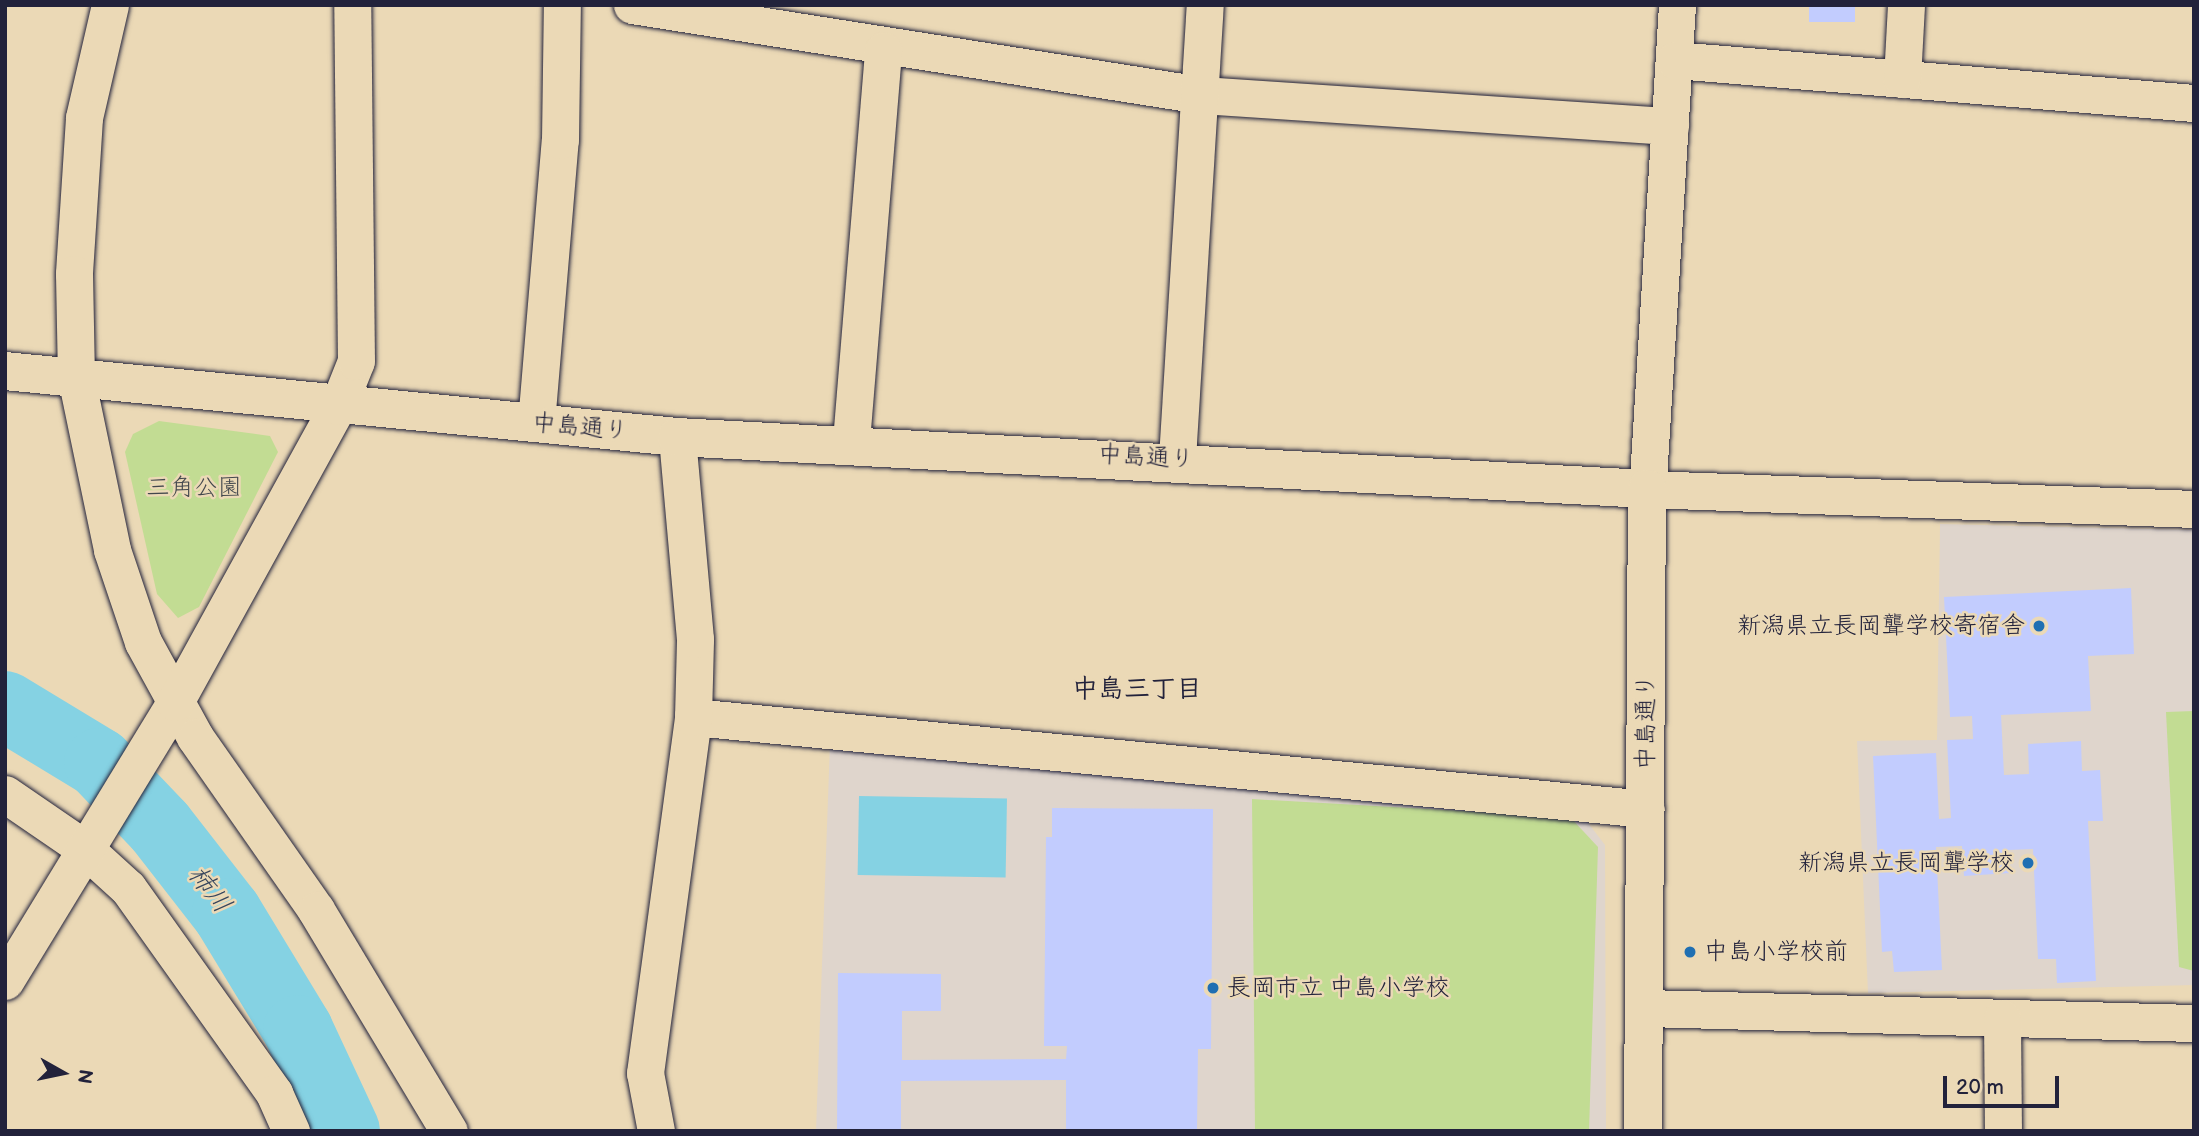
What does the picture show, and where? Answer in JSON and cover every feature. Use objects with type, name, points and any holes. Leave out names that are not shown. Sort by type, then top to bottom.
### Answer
[{"type":"street","points":[[110,5],[84,118],[75,198],[76,377],[112,550],[143,642],[176,702],[316,910],[449,1131]]},
{"type":"street","points":[[5,981],[176,702],[338,406],[356,361],[352,5]]},
{"type":"street","points":[[536,423],[560,140],[562,5]]},
{"type":"street","points":[[632,5],[736,15],[883,50],[1201,95],[1670,126]]},
{"type":"street","points":[[1177,459],[1205,5]]},
{"type":"street","points":[[1677,5],[1647,489],[2194,509]]},
{"type":"street","points":[[1902,79],[1906,5]]},
{"type":"street","points":[[851,441],[883,50]]},
{"type":"street","points":[[1675,60],[2194,103]]},
{"type":"street","name":"中島通り","points":[[5,371],[338,406],[677,436],[851,441],[1647,489],[1646,1008],[1643,1131]]},
{"type":"street","points":[[656,1131],[645,1073],[693,717],[695,639],[677,436]]},
{"type":"street","points":[[693,717],[1646,808]]},
{"type":"street","points":[[5,794],[89,840],[128,888],[274,1093],[291,1131]]},
{"type":"street","points":[[1646,1008],[2194,1023]]},
{"type":"street","points":[[2002,1018],[2003,1131]]},
{"type":"shaded area","name":"新潟県立長岡聾学校","points":[[1940,524],[2194,530],[2194,985],[1868,993],[1857,741],[1937,740]]},
{"type":"shaded area","name":"長岡市立 中島小学校","points":[[830,743],[1582,815],[1605,845],[1606,1131],[816,1131]]},
{"type":"green space","name":"三角公園","points":[[159,421],[270,436],[278,452],[199,607],[178,618],[157,594],[125,452],[133,434]]},
{"type":"green space","points":[[2194,711],[2194,971],[2179,967],[2166,712]]},
{"type":"green space","points":[[1252,799],[1570,817],[1598,847],[1589,1131],[1255,1131]]},
{"type":"water","points":[[859,796],[1007,799],[1006,878],[858,875]]},
{"type":"building","points":[[1809,5],[1855,5],[1855,22],[1809,22]]},
{"type":"building","points":[[2131,588],[2134,654],[2088,656],[2091,711],[2001,715],[2004,775],[2029,774],[2028,744],[2081,741],[2082,771],[2100,770],[2103,821],[2088,821],[2096,981],[2057,983],[2056,959],[2038,959],[2033,849],[2008,850],[2010,873],[1964,876],[1962,846],[1936,847],[1942,970],[1894,972],[1892,951],[1882,952],[1873,756],[1936,753],[1939,819],[1951,818],[1947,740],[1973,739],[1972,716],[1950,717],[1944,597]]},
{"type":"building","points":[[1052,808],[1213,809],[1211,1049],[1198,1049],[1197,1131],[1066,1131],[1066,1080],[901,1081],[901,1131],[837,1131],[838,973],[941,974],[941,1011],[902,1011],[902,1060],[1066,1059],[1067,1046],[1044,1046],[1046,837],[1052,837]]},
{"type":"waterway","name":"柿川","points":[[5,706],[99,763],[160,827],[227,913],[298,1030],[345,1131]]},
{"type":"place","name":"新潟県立長岡聾学校寄宿舎","points":[[2039,626]]},
{"type":"place","name":"新潟県立長岡聾学校","points":[[2028,863]]},
{"type":"place","name":"中島小学校前","points":[[1690,952]]},
{"type":"place","name":"長岡市立 中島小学校","points":[[1213,988]]},
{"type":"district","name":"中島三丁目","points":[[1137,690]]}]
